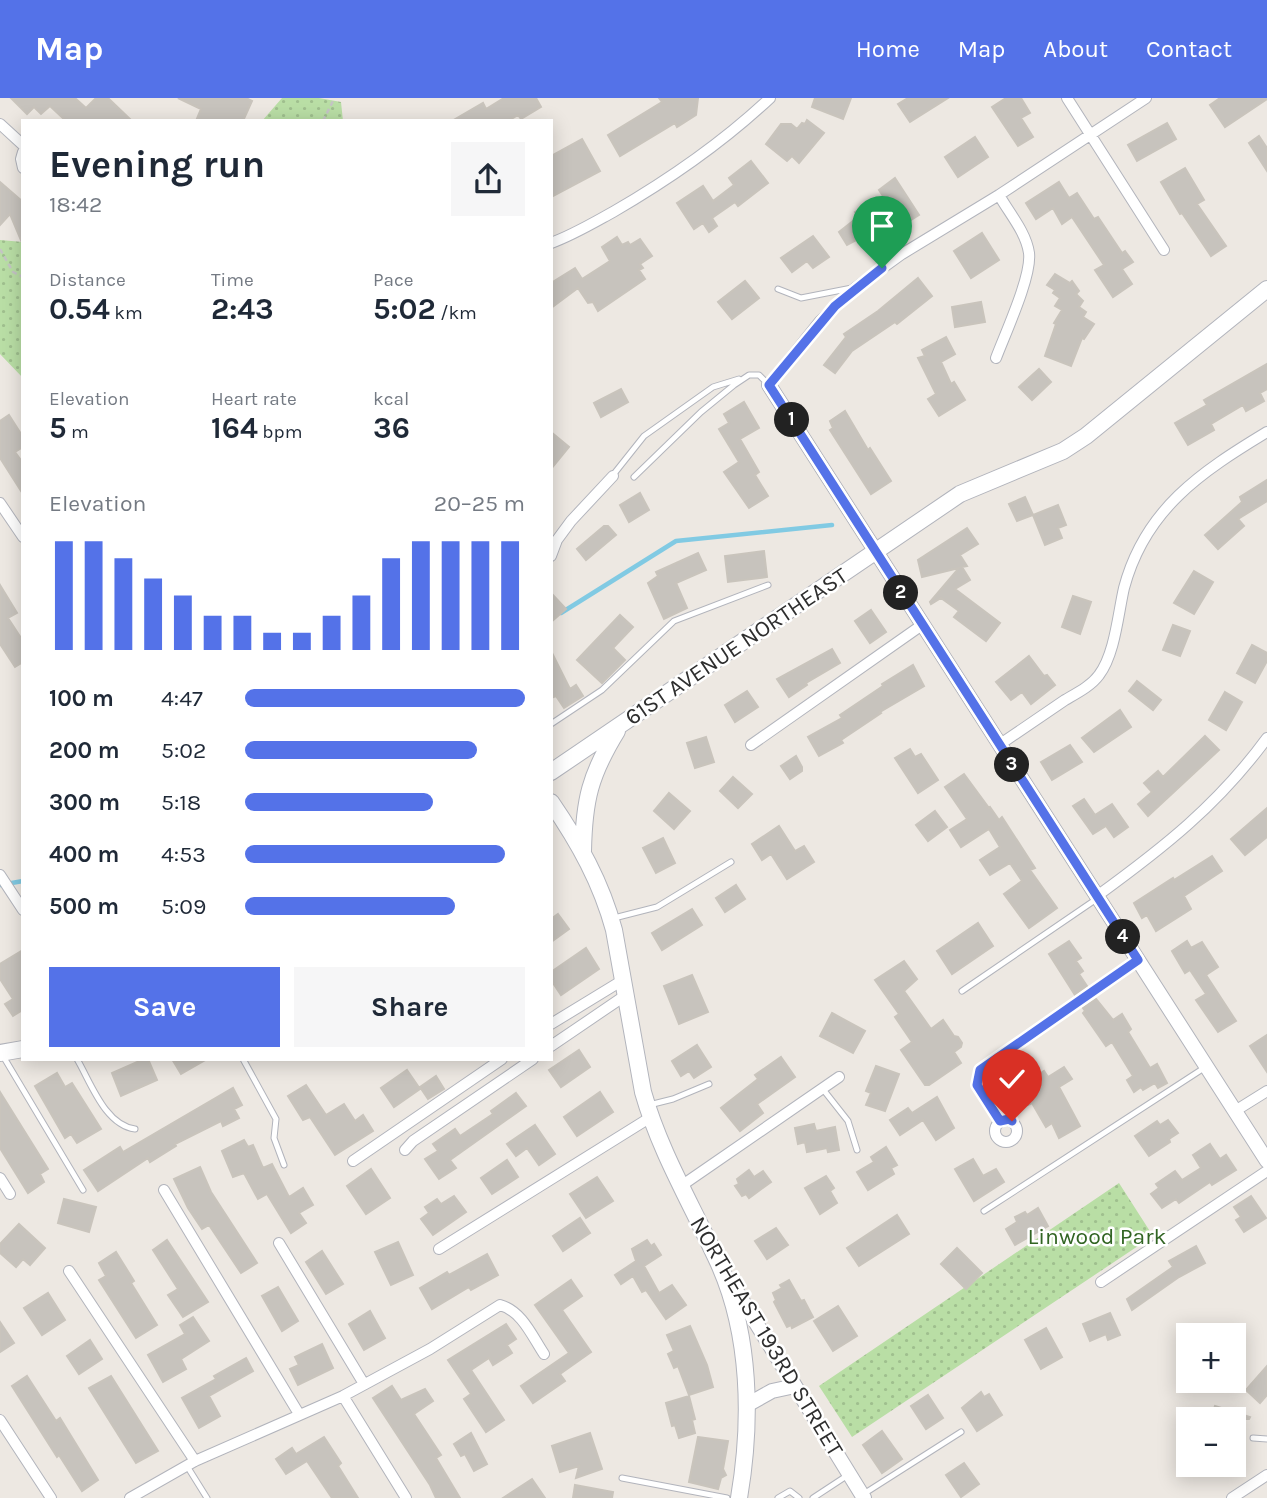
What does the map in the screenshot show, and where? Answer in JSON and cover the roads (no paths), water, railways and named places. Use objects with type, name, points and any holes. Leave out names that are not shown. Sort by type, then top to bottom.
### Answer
[{"type":"main road","name":"61ST AVENUE NORTHEAST","points":[[553,771],[960,494],[1063,451],[1086,436],[1267,289]]},
{"type":"main road","points":[[583,851],[583,822],[591,781],[621,724]]},
{"type":"main road","name":"NORTHEAST 193RD STREET","points":[[553,805],[583,851],[600,885],[611,919],[649,1111],[664,1154],[720,1265]]},
{"type":"main road","points":[[1,1053],[21,1049]]},
{"type":"main road","points":[[720,1265],[738,1326],[744,1365],[747,1405],[745,1455],[739,1498]]},
{"type":"street","points":[[553,242],[570,236],[632,201],[708,151],[770,98]]},
{"type":"street","points":[[1067,98],[1164,250]]},
{"type":"street","points":[[1146,98],[999,195],[902,254],[855,288],[820,321],[769,385],[1267,1161]]},
{"type":"street","points":[[0,124],[21,143]]},
{"type":"street","points":[[996,358],[1026,276],[1029,255],[1023,235],[999,195]]},
{"type":"street","points":[[999,745],[1093,682],[1107,659],[1125,585],[1141,546],[1166,508],[1208,469],[1267,432]]},
{"type":"street","points":[[553,551],[570,521],[613,476]]},
{"type":"street","points":[[0,503],[21,534]]},
{"type":"street","points":[[751,745],[922,625]]},
{"type":"street","points":[[1098,897],[1209,807],[1267,738]]},
{"type":"street","points":[[0,875],[21,907]]},
{"type":"street","points":[[1000,1121],[977,1085],[980,1070],[1138,960]]},
{"type":"street","points":[[553,1023],[625,988]]},
{"type":"street","points":[[553,1044],[625,988]]},
{"type":"street","points":[[353,1161],[499,1061]]},
{"type":"street","points":[[405,1150],[413,1141],[530,1061]]},
{"type":"street","points":[[681,1186],[839,1077]]},
{"type":"street","points":[[1235,1111],[1267,1091]]},
{"type":"street","points":[[439,1249],[649,1111]]},
{"type":"street","points":[[1101,1282],[1267,1171]]},
{"type":"street","points":[[0,1178],[10,1194]]},
{"type":"street","points":[[164,1190],[299,1414]]},
{"type":"street","points":[[279,1243],[364,1384]]},
{"type":"street","name":"NORTHEAST 193RD STREET","points":[[720,1265],[863,1497]]},
{"type":"street","points":[[69,1271],[191,1464]]},
{"type":"street","points":[[130,1498],[191,1464],[343,1396],[430,1349],[500,1305],[518,1314],[544,1354]]},
{"type":"street","points":[[747,1405],[772,1391],[795,1386]]},
{"type":"street","points":[[343,1396],[406,1498]]},
{"type":"street","points":[[0,1420],[51,1498]]},
{"type":"street","points":[[1233,1498],[1267,1475]]},
{"type":"lane","points":[[779,289],[802,298],[855,288]]},
{"type":"lane","points":[[613,476],[644,436],[713,387],[748,375],[759,376],[769,385]]},
{"type":"lane","points":[[634,477],[701,412],[748,375]]},
{"type":"lane","points":[[553,723],[602,690],[674,621],[768,585]]},
{"type":"lane","points":[[611,919],[657,907],[731,862]]},
{"type":"lane","points":[[962,991],[1098,897]]},
{"type":"lane","points":[[1,1053],[83,1190]]},
{"type":"lane","points":[[78,1061],[112,1119],[125,1128],[135,1129]]},
{"type":"lane","points":[[244,1061],[276,1119],[274,1139],[284,1165]]},
{"type":"lane","points":[[984,1211],[1207,1066]]},
{"type":"lane","points":[[649,1111],[709,1084]]},
{"type":"lane","points":[[822,1088],[848,1121],[857,1150]]},
{"type":"lane","points":[[863,1497],[961,1432]]},
{"type":"lane","points":[[1253,1438],[1267,1439]]},
{"type":"lane","points":[[191,1464],[207,1498]]},
{"type":"lane","points":[[813,1498],[849,1474]]},
{"type":"lane","points":[[622,1478],[727,1498]]},
{"type":"lane","points":[[778,1498],[790,1490],[799,1498]]},
{"type":"waterway","points":[[561,613],[676,541],[832,525]]},
{"type":"waterway","points":[[0,885],[21,881]]},
{"type":"park label","name":"Linwood Park","points":[[1097,1236]]}]
